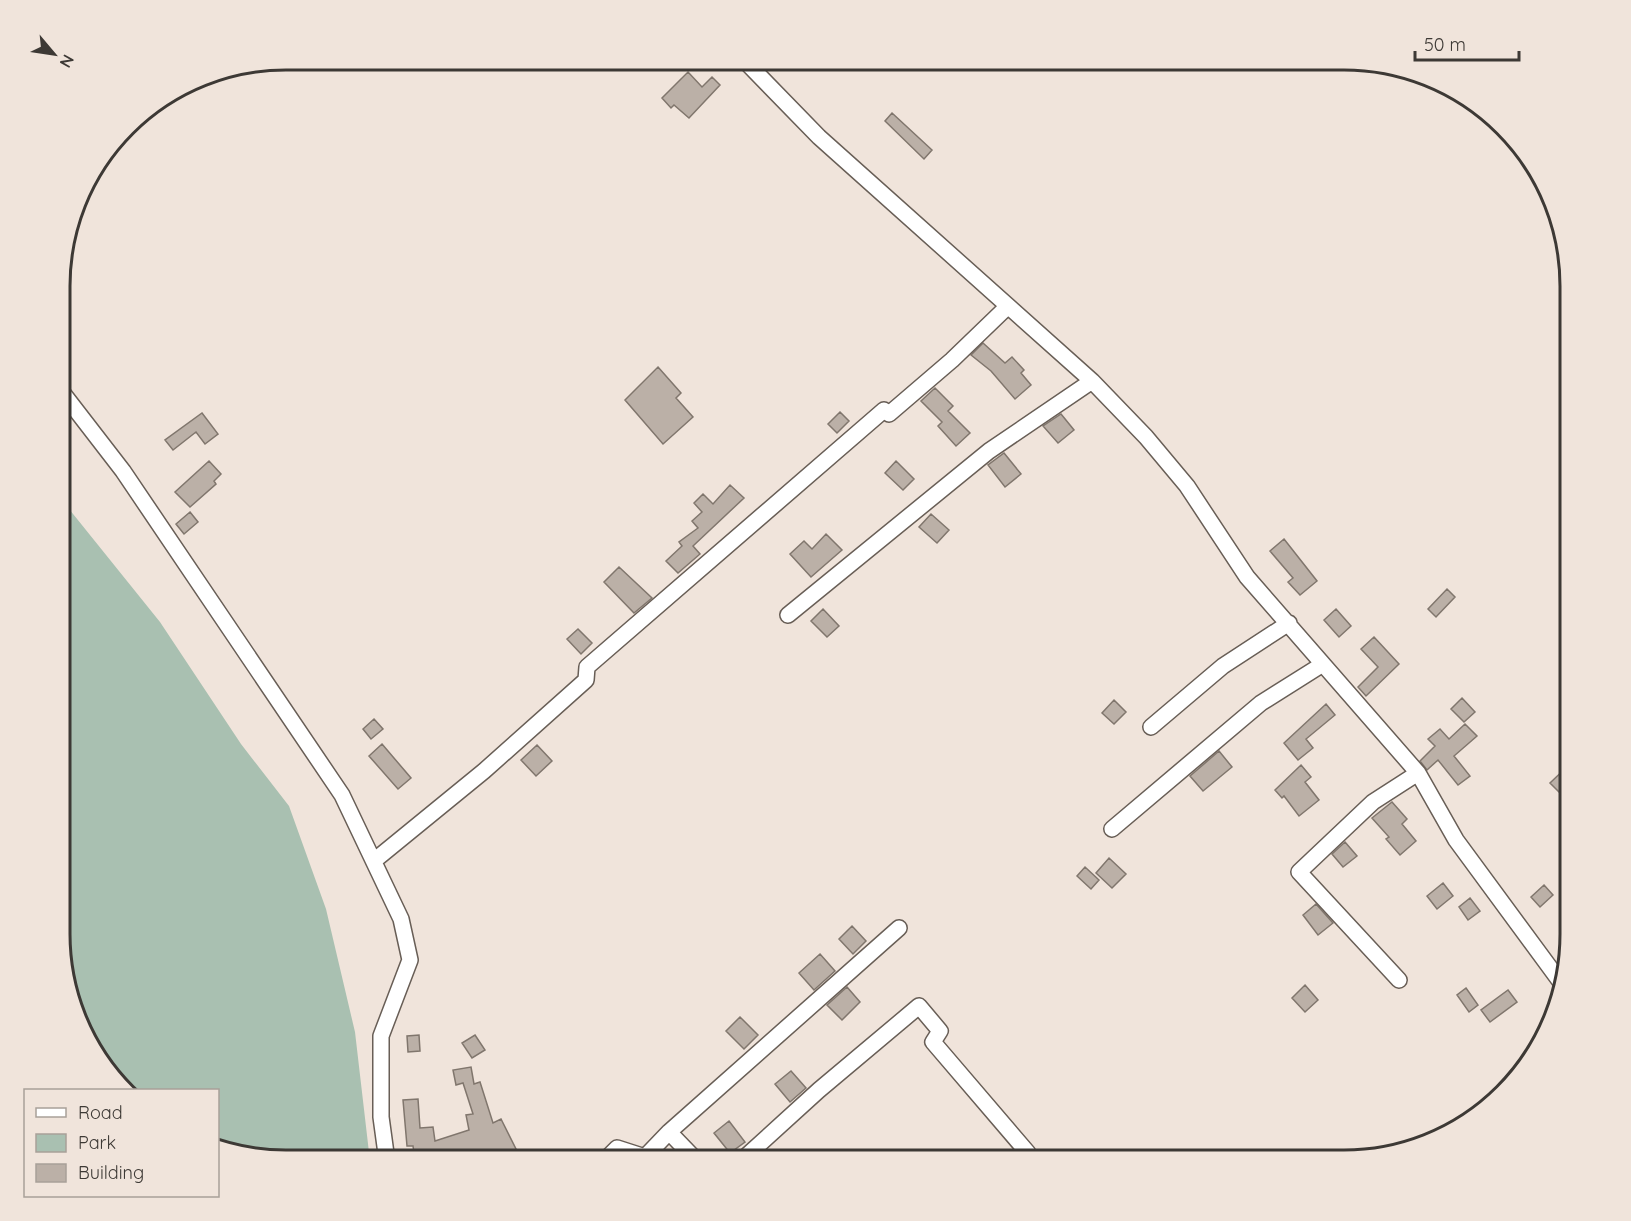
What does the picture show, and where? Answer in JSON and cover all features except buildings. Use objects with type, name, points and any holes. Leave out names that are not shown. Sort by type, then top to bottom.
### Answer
[{"type":"street","points":[[754,70],[819,137],[1092,381],[1146,437],[1187,486],[1247,577],[1418,773],[1456,840],[1556,976]]},
{"type":"street","points":[[375,860],[460,791],[586,680],[587,667],[884,410],[889,414],[907,399],[1007,307]]},
{"type":"street","points":[[788,615],[989,451],[1092,381]]},
{"type":"street","points":[[70,402],[123,471],[342,795],[375,860],[401,919],[410,960],[381,1036],[381,1117],[386,1150]]},
{"type":"street","points":[[1151,727],[1222,666],[1289,623]]},
{"type":"street","points":[[1112,829],[1260,703],[1323,664]]},
{"type":"street","points":[[1399,980],[1299,872],[1372,802],[1418,773]]},
{"type":"street","points":[[652,1150],[669,1132],[899,928]]},
{"type":"street","points":[[753,1150],[819,1089],[919,1006],[940,1031],[933,1042],[1025,1150]]},
{"type":"street","points":[[669,1132],[686,1150]]},
{"type":"green space","points":[[70,510],[160,622],[241,744],[289,806],[326,909],[355,1032],[369,1150],[272,1150],[219,1140],[219,1089],[136,1089],[115,1066],[99,1042],[78,990],[72,963],[70,934]]}]
